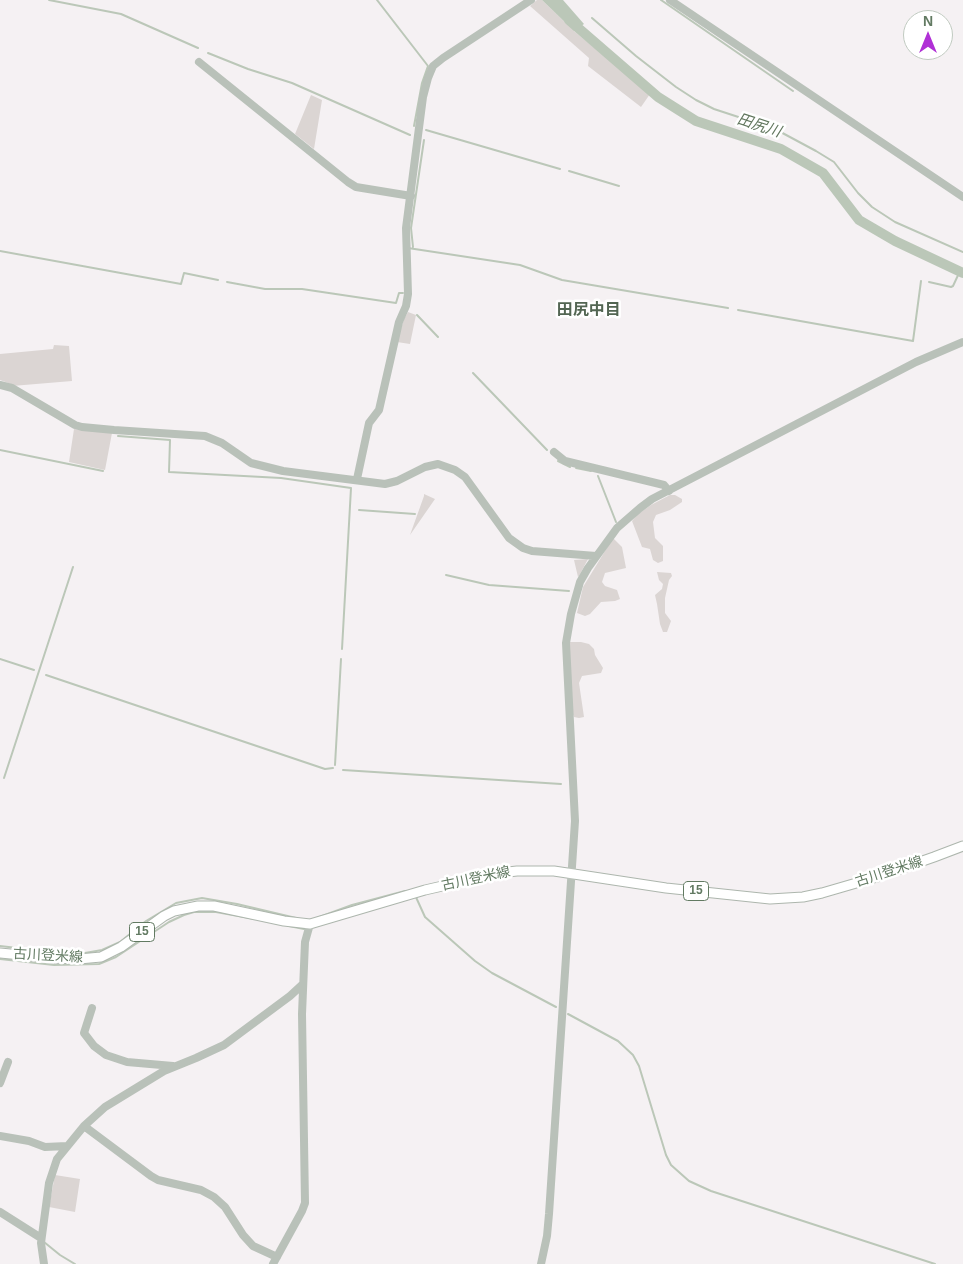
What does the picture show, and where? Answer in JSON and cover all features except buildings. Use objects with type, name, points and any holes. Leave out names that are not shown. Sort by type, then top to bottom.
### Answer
[{"type":"main road","name":"古川登米線","points":[[0,953],[52,958],[79,959],[101,957],[121,947],[164,916],[174,911],[198,906],[214,906],[284,921],[310,924],[425,890],[499,872],[536,870],[666,888],[770,899],[788,899],[822,893],[877,877],[963,846]]},
{"type":"street","points":[[358,479],[369,423],[379,410],[399,322],[406,306],[408,294],[406,228],[423,96],[433,66],[531,0]]},
{"type":"street","points":[[670,0],[963,197]]},
{"type":"street","points":[[199,62],[348,182],[356,187],[411,196]]},
{"type":"street","points":[[540,1264],[547,1236],[549,1214],[575,821],[566,643],[571,614],[580,582],[616,528],[646,503],[916,362],[963,342]]},
{"type":"street","points":[[0,385],[12,388],[75,425],[205,436],[222,443],[251,462],[283,471],[386,484],[425,467],[438,464],[459,472],[465,477],[510,538],[523,548],[532,552],[596,556]]},
{"type":"street","points":[[554,452],[565,461],[664,485],[669,491]]},
{"type":"street","points":[[84,1126],[158,1180],[200,1190],[214,1197],[225,1207],[243,1236],[253,1246],[275,1261],[305,1203],[302,1014],[305,942],[310,924]]},
{"type":"street","points":[[44,1264],[41,1241],[48,1183],[56,1159],[84,1126],[105,1107],[164,1071],[224,1045],[290,996],[303,984]]},
{"type":"street","points":[[92,1008],[84,1033],[94,1046],[106,1055],[127,1062],[175,1066]]},
{"type":"street","points":[[0,1083],[8,1062]]},
{"type":"street","points":[[0,1136],[29,1141],[45,1147],[67,1146]]},
{"type":"street","points":[[0,1212],[41,1241]]},
{"type":"shaded area","points":[[537,0],[542,0],[574,31],[650,94],[641,107],[588,66],[589,58],[530,6]]},
{"type":"shaded area","points":[[542,0],[563,0],[584,24],[574,31]]},
{"type":"shaded area","points":[[311,95],[322,100],[314,149],[295,134]]},
{"type":"shaded area","points":[[408,312],[416,315],[410,344],[397,342]]},
{"type":"shaded area","points":[[54,345],[69,346],[72,381],[12,386],[0,380],[0,354],[53,349]]},
{"type":"shaded area","points":[[74,429],[112,433],[105,470],[69,462]]},
{"type":"shaded area","points":[[424,494],[435,499],[410,535],[424,496]]},
{"type":"shaded area","points":[[670,495],[675,495],[682,499],[682,502],[670,510],[656,515],[653,522],[655,538],[663,546],[663,561],[658,563],[653,560],[650,549],[642,547],[632,521],[651,505]]},
{"type":"shaded area","points":[[613,538],[622,547],[626,568],[605,573],[602,582],[605,586],[617,590],[620,599],[601,602],[590,614],[585,616],[577,613],[583,587]]},
{"type":"shaded area","points":[[588,559],[579,576],[578,577],[574,560]]},
{"type":"shaded area","points":[[657,572],[671,573],[672,576],[669,580],[665,598],[665,613],[671,621],[667,632],[663,632],[660,624],[655,595],[662,589],[663,584],[659,580]]},
{"type":"shaded area","points":[[570,642],[589,644],[594,649],[595,655],[603,668],[601,673],[582,676],[579,683],[584,717],[579,718],[574,717],[571,709]]},
{"type":"shaded area","points":[[55,1175],[80,1179],[75,1212],[49,1207]]},
{"type":"waterway","points":[[49,0],[121,14],[198,48]]},
{"type":"waterway","points":[[377,0],[428,66],[422,83],[414,126]]},
{"type":"waterway","points":[[661,0],[793,91]]},
{"type":"waterway","points":[[592,18],[636,56],[696,100],[714,109],[775,129],[816,151],[834,162],[858,193],[872,207],[895,222],[963,252]]},
{"type":"waterway","name":"田尻川","points":[[569,20],[658,97],[696,121],[781,149],[823,173],[859,220],[895,241],[963,273]]},
{"type":"waterway","points":[[208,53],[248,69],[292,83],[410,135]]},
{"type":"waterway","points":[[426,130],[560,169]]},
{"type":"waterway","points":[[413,247],[411,228],[424,140]]},
{"type":"waterway","points":[[569,171],[619,186]]},
{"type":"waterway","points":[[408,248],[520,265],[562,280],[728,308]]},
{"type":"waterway","points":[[0,251],[181,284],[184,273],[218,280]]},
{"type":"waterway","points":[[929,282],[951,287],[960,271]]},
{"type":"waterway","points":[[738,310],[913,341],[921,281]]},
{"type":"waterway","points":[[227,282],[265,289],[302,289],[396,303],[399,293],[403,293]]},
{"type":"waterway","points":[[417,315],[438,337]]},
{"type":"waterway","points":[[473,373],[547,450]]},
{"type":"waterway","points":[[118,436],[170,440],[169,472],[281,478],[351,488],[342,649]]},
{"type":"waterway","points":[[0,450],[103,471]]},
{"type":"waterway","points":[[558,461],[570,467]]},
{"type":"waterway","points":[[576,468],[591,471]]},
{"type":"waterway","points":[[598,476],[616,522]]},
{"type":"waterway","points":[[359,510],[415,514]]},
{"type":"waterway","points":[[4,778],[73,567]]},
{"type":"waterway","points":[[446,575],[489,585],[569,591]]},
{"type":"waterway","points":[[0,659],[34,670]]},
{"type":"waterway","points":[[335,765],[341,659]]},
{"type":"waterway","points":[[46,675],[325,769],[333,768]]},
{"type":"waterway","points":[[343,770],[561,784]]},
{"type":"waterway","points":[[314,919],[352,905],[405,891]]},
{"type":"waterway","points":[[415,895],[425,917],[475,961],[492,973],[556,1007]]},
{"type":"waterway","points":[[0,946],[51,952],[85,953],[102,950],[120,942],[146,921],[176,903],[202,898],[296,918]]},
{"type":"waterway","points":[[0,959],[54,965],[99,964],[116,957],[169,922],[194,912],[216,912],[255,919]]},
{"type":"waterway","points":[[289,926],[304,929],[305,927]]},
{"type":"waterway","points":[[568,1014],[618,1041],[633,1055],[639,1066],[666,1155],[671,1165],[689,1181],[711,1191],[935,1264]]},
{"type":"waterway","points":[[44,1242],[75,1264]]},
{"type":"district","name":"田尻中目","points":[[589,311]]}]
